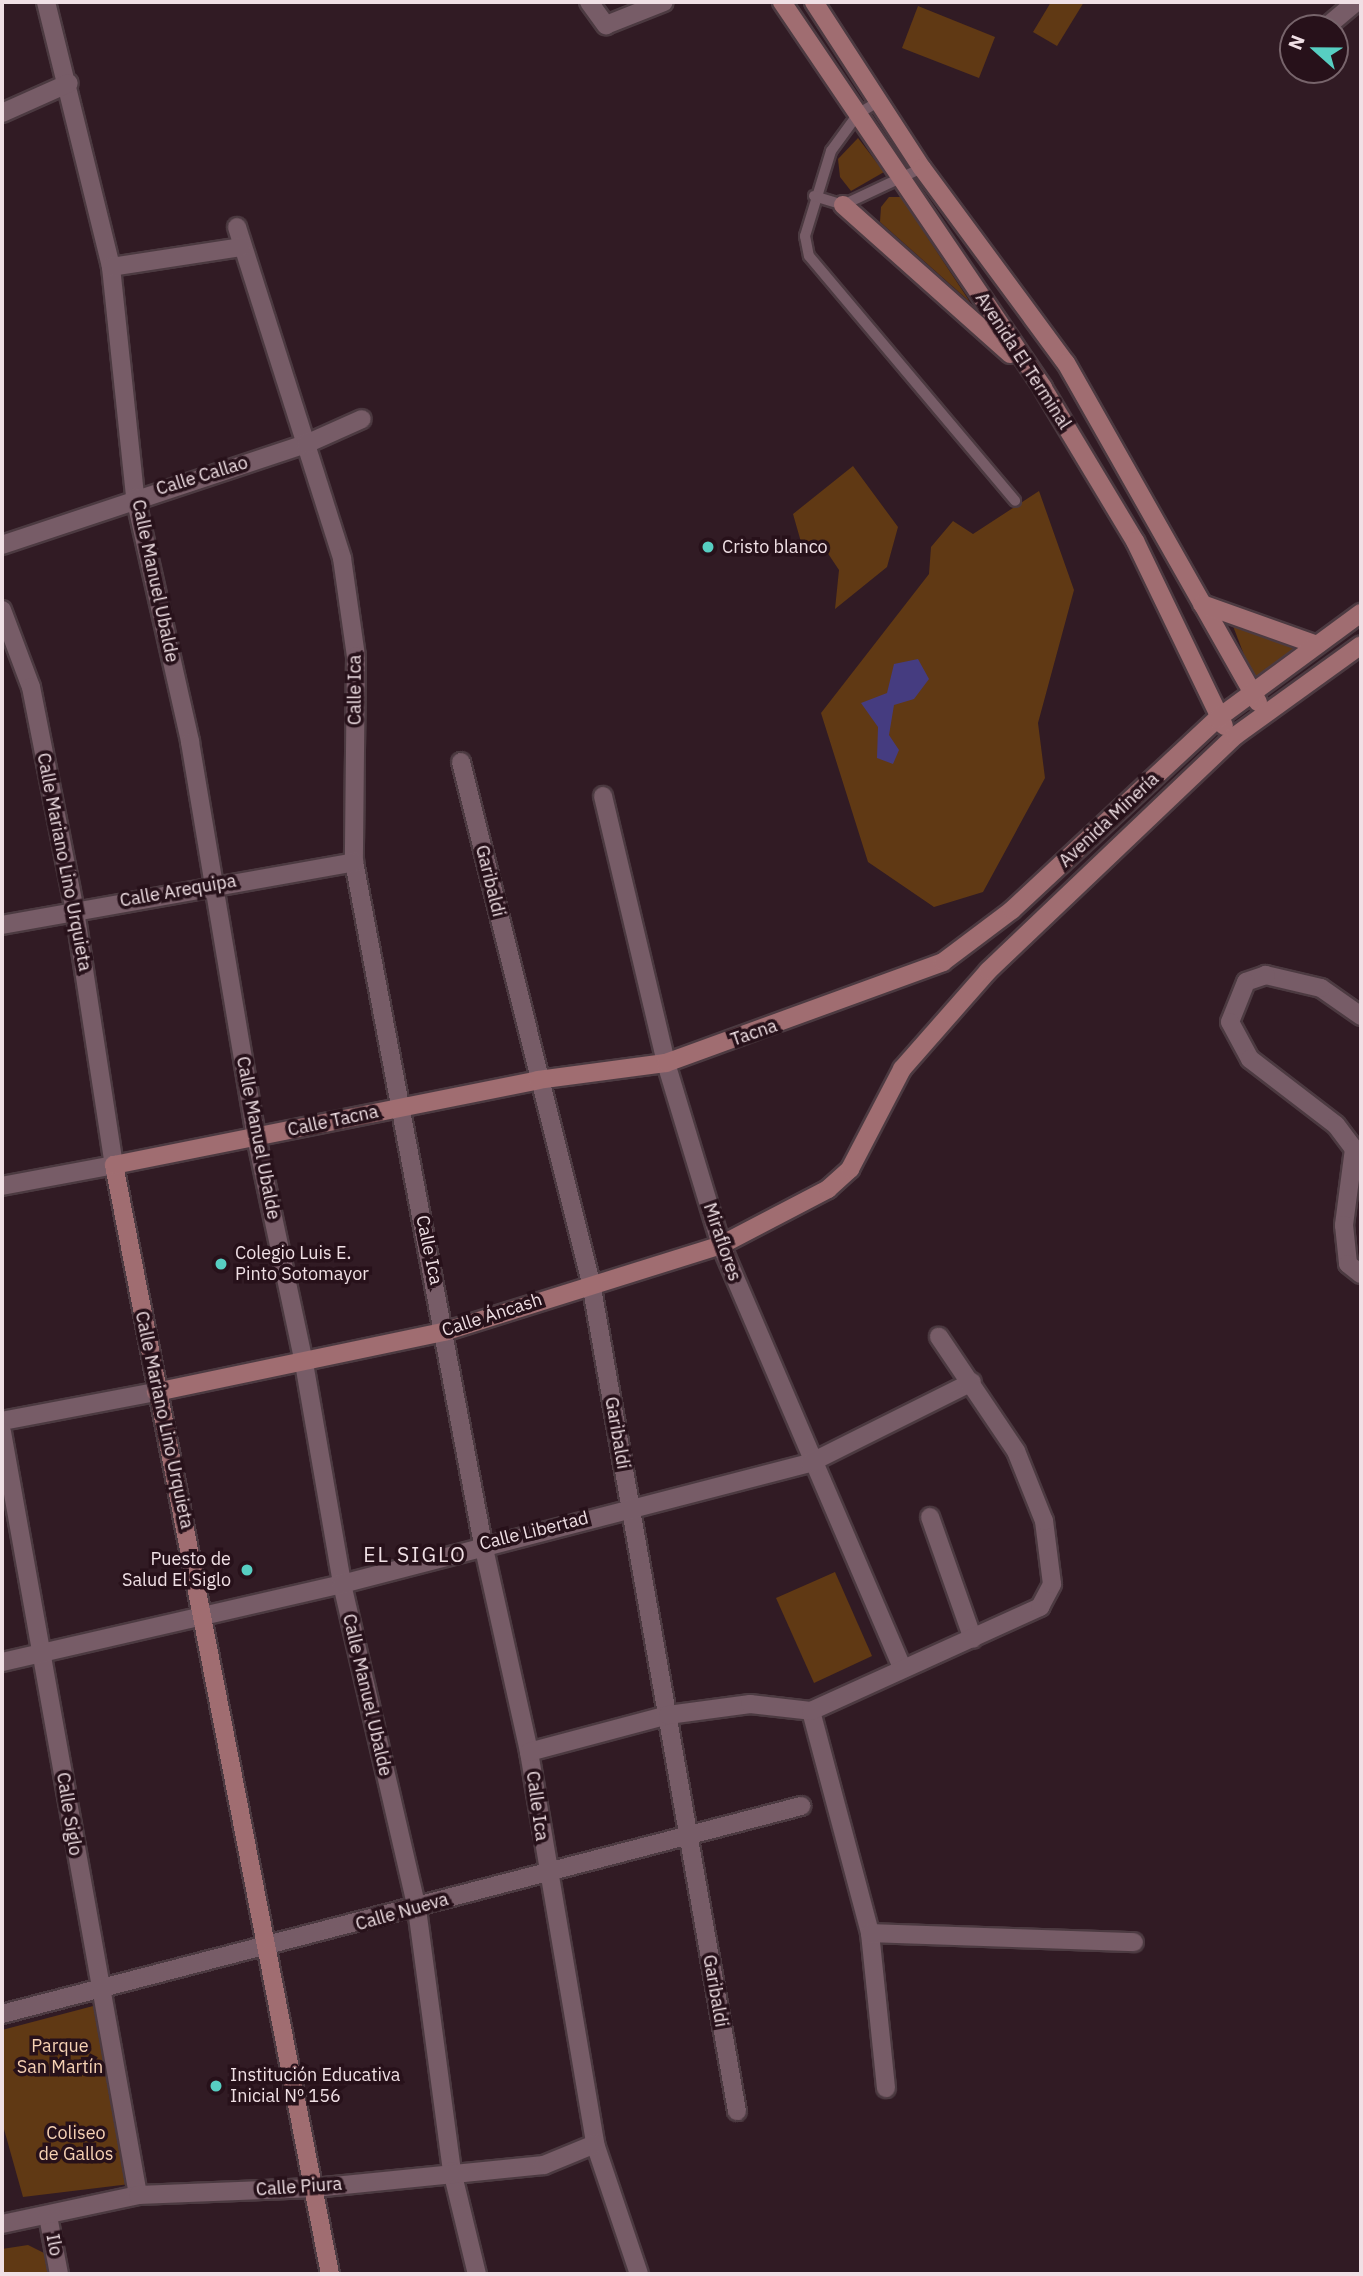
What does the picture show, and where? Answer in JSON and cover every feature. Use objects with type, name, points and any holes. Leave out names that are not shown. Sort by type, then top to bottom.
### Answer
[{"type":"main road","name":"Avenida El Terminal","points":[[782,2],[1043,388],[1135,541],[1217,719],[1235,736]]},
{"type":"main road","name":"Avenida El Terminal","points":[[814,2],[881,100],[922,168],[1066,363],[1161,525],[1252,695],[1268,712]]},
{"type":"main road","points":[[843,205],[969,313],[1043,388]]},
{"type":"main road","points":[[1135,541],[1161,525]]},
{"type":"main road","points":[[1202,604],[1317,645]]},
{"type":"main road","name":"Avenida Minería","points":[[843,1003],[943,962],[1002,917],[1217,719],[1361,613]]},
{"type":"main road","name":"Avenida Minería","points":[[902,1069],[988,971],[1235,736],[1352,655],[1361,645]]},
{"type":"main road","name":"Tacna","points":[[666,1063],[843,1003]]},
{"type":"main road","name":"Calle Tacna","points":[[114,1165],[538,1080],[666,1063]]},
{"type":"main road","name":"Calle Áncash","points":[[156,1392],[447,1331],[591,1283],[721,1244],[828,1189],[850,1169],[902,1069]]},
{"type":"main road","name":"Calle Mariano Lino Urquieta","points":[[114,1165],[156,1392],[205,1615],[266,1949],[330,2274]]},
{"type":"street","name":"Calle Manuel Ubalde","points":[[46,2],[69,83],[111,267],[135,497],[215,883],[256,1137],[304,1363],[342,1584],[416,1909],[452,2171],[477,2274]]},
{"type":"street","points":[[589,2],[606,25],[664,2]]},
{"type":"street","points":[[1342,14],[1356,2]]},
{"type":"street","points":[[2,113],[69,83]]},
{"type":"street","name":"Calle Ica","points":[[237,228],[306,444],[353,617],[354,862],[398,1108],[447,1331],[483,1544],[529,1752],[545,1868],[595,2144],[639,2274]]},
{"type":"street","points":[[111,267],[241,247]]},
{"type":"street","name":"Calle Callao","points":[[2,545],[135,497],[306,444],[362,419]]},
{"type":"street","name":"Calle Mariano Lino Urquieta","points":[[2,610],[31,687],[75,911],[114,1165]]},
{"type":"street","name":"Garibaldi","points":[[461,762],[538,1080],[591,1283],[668,1715],[693,1832],[737,2111]]},
{"type":"street","name":"Miraflores","points":[[603,796],[666,1063],[721,1244],[810,1463],[901,1667]]},
{"type":"street","name":"Calle Arequipa","points":[[2,925],[215,883],[354,862]]},
{"type":"street","points":[[1361,1016],[1321,988],[1266,975],[1246,982],[1230,1022],[1250,1059],[1336,1125],[1353,1149],[1344,1225],[1348,1265],[1361,1274]]},
{"type":"street","name":"Calle Tacna","points":[[2,1185],[114,1165]]},
{"type":"street","points":[[529,1752],[668,1715],[750,1704],[811,1711],[901,1667],[973,1639],[1040,1607],[1052,1584],[1044,1521],[1016,1451],[972,1382],[939,1338]]},
{"type":"street","name":"Calle Libertad","points":[[2,1662],[342,1584],[483,1544],[810,1463],[972,1382]]},
{"type":"street","name":"Calle Áncash","points":[[2,1421],[156,1392]]},
{"type":"street","name":"Calle Siglo","points":[[2,1432],[44,1653],[97,1991],[138,2195]]},
{"type":"street","points":[[930,1517],[973,1639]]},
{"type":"street","points":[[811,1711],[870,1933],[886,2088]]},
{"type":"street","name":"Calle Nueva","points":[[2,2014],[416,1909],[545,1868],[801,1806]]},
{"type":"street","points":[[870,1933],[1134,1942]]},
{"type":"street","name":"Calle Piura","points":[[2,2224],[138,2195],[314,2188],[452,2171],[544,2165],[595,2144]]},
{"type":"street","name":"Ilo","points":[[48,2216],[59,2274]]},
{"type":"lane","points":[[881,100],[858,114],[831,151],[814,196],[805,236],[809,256],[1015,501]]},
{"type":"lane","points":[[814,196],[843,205],[901,181],[922,168]]},
{"type":"green space","points":[[1051,2],[1084,2],[1057,46],[1033,32]]},
{"type":"green space","points":[[918,6],[995,37],[979,78],[902,48]]},
{"type":"green space","points":[[858,138],[884,172],[851,191],[840,177],[838,159]]},
{"type":"green space","points":[[889,197],[901,197],[970,302],[880,222],[881,207]]},
{"type":"green space","points":[[853,466],[898,527],[887,567],[835,609],[839,570],[827,552],[801,542],[793,514]]},
{"type":"green space","points":[[1039,491],[1074,590],[1038,723],[1045,778],[983,892],[934,907],[868,862],[821,713],[929,574],[931,547],[953,521],[973,534]]},
{"type":"green space","points":[[1233,626],[1299,647],[1254,681]]},
{"type":"green space","points":[[835,1572],[872,1656],[814,1683],[776,1598]]},
{"type":"green space","points":[[97,2005],[130,2184],[23,2197],[2,2122],[2,2030]]},
{"type":"green space","points":[[28,2245],[50,2256],[59,2274],[2,2274],[2,2249]]},
{"type":"shaded area","points":[[918,659],[929,679],[914,699],[894,705],[889,735],[899,750],[893,764],[877,758],[878,727],[861,703],[887,693],[894,664]]},
{"type":"place","name":"Cristo blanco","points":[[708,547]]},
{"type":"place","name":"Colegio Luis E. Pinto Sotomayor","points":[[221,1264]]},
{"type":"place","name":"Puesto de Salud El Siglo","points":[[247,1570]]},
{"type":"place","name":"Institución Educativa Inicial Nº 156","points":[[216,2086]]},
{"type":"district","name":"EL SIGLO","points":[[415,1554]]},
{"type":"park label","name":"Parque San Martín","points":[[60,2057]]},
{"type":"park label","name":"Coliseo de Gallos","points":[[76,2144]]}]
